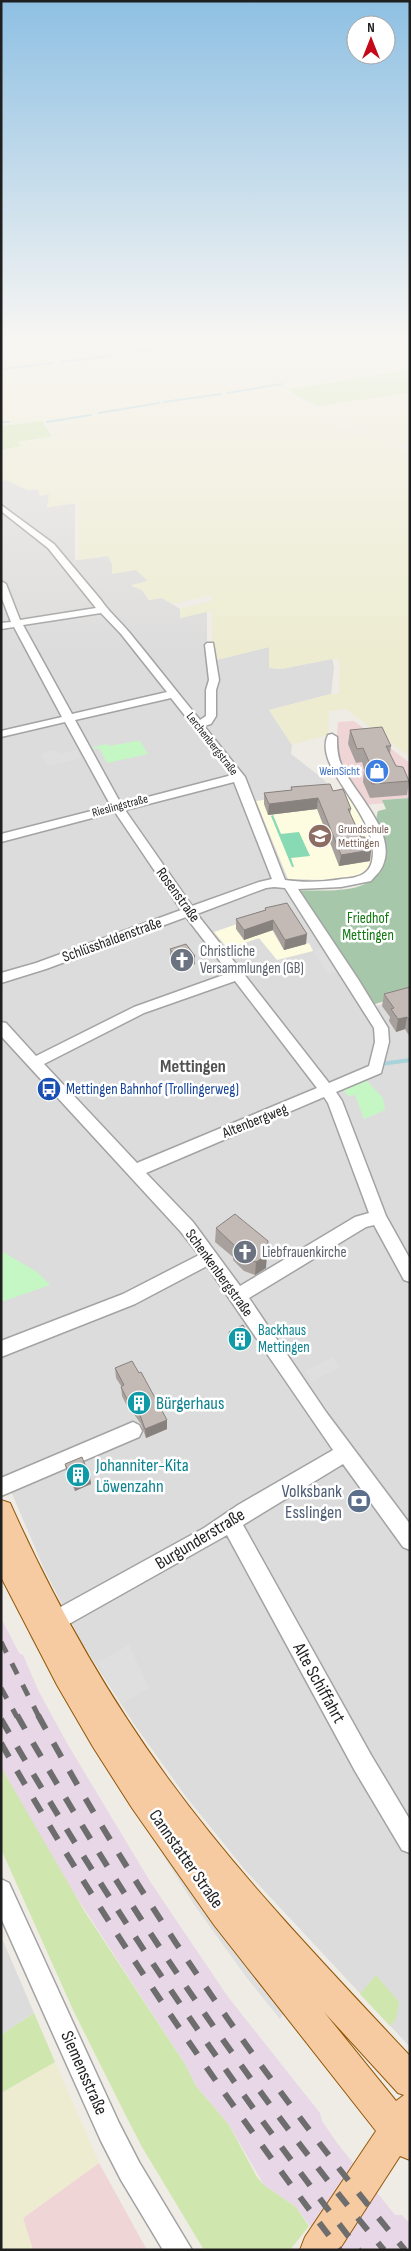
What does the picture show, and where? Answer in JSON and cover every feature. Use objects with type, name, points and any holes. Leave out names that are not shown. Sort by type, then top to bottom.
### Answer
[{"type":"main road","name":"Cannstatter Straße","points":[[1,1512],[53,1622],[110,1718],[198,1842],[268,1924],[410,2081]]},
{"type":"main road","name":"Cannstatter Straße","points":[[1,1548],[50,1648],[73,1689],[178,1849],[258,1957],[406,2128]]},
{"type":"main road","points":[[318,2250],[406,2128]]},
{"type":"street","name":"Lerchenbergstraße","points":[[1,507],[56,551],[239,777],[284,884],[349,975],[358,994],[380,1026],[382,1040],[375,1071]]},
{"type":"street","name":"Rosenstraße","points":[[1,584],[17,624],[117,807],[189,912],[336,1103],[378,1217],[410,1274]]},
{"type":"street","points":[[1,626],[102,610]]},
{"type":"street","points":[[197,724],[207,722],[211,716],[211,690],[214,680],[210,645]]},
{"type":"street","points":[[1,734],[173,694]]},
{"type":"street","name":"Schlüsshaldenstraße","points":[[1,978],[50,963],[260,886],[358,881],[369,876],[381,855],[371,820],[336,764],[332,737]]},
{"type":"street","name":"Rieslingstraße","points":[[1,838],[239,777]]},
{"type":"street","points":[[35,1062],[139,1010],[238,975]]},
{"type":"street","name":"Schenkenbergstraße","points":[[1,1027],[175,1213],[210,1257],[345,1453],[410,1540]]},
{"type":"street","name":"Altenbergweg","points":[[135,1171],[375,1071]]},
{"type":"street","points":[[238,1296],[361,1222],[378,1217]]},
{"type":"street","points":[[1,1349],[129,1299],[210,1257]]},
{"type":"street","points":[[1,1487],[132,1431]]},
{"type":"street","name":"Burgunderstraße","points":[[53,1622],[231,1523],[245,1512],[345,1453]]},
{"type":"street","name":"Alte Schiffahrt","points":[[231,1523],[359,1756],[410,1842]]},
{"type":"street","name":"Siemensstraße","points":[[1,1891],[113,2139],[130,2171],[179,2250]]},
{"type":"shaded area","points":[[6,480],[28,490],[38,489],[50,494],[47,507],[75,503],[75,560],[108,556],[112,563],[136,569],[148,581],[131,586],[142,590],[149,600],[162,598],[180,609],[180,618],[207,611],[207,652],[212,661],[269,647],[269,668],[282,669],[332,658],[334,668],[331,694],[269,710],[292,745],[291,754],[322,778],[334,791],[343,789],[364,820],[310,880],[292,881],[287,890],[365,1009],[410,996],[410,2047],[245,1870],[184,1794],[134,1724],[82,1643],[44,1569],[11,1491],[1,1476],[1,481]]},
{"type":"shaded area","points":[[354,721],[410,763],[410,798],[383,800],[384,803],[366,805],[346,776],[339,761],[336,746],[338,722]]},
{"type":"shaded area","points":[[55,750],[60,754],[77,750],[81,758],[48,766],[40,754]]},
{"type":"shaded area","name":"Grundschule Mettingen","points":[[343,789],[364,820],[375,850],[375,856],[368,870],[359,877],[337,880],[288,879],[256,801]]},
{"type":"shaded area","points":[[266,920],[284,950],[309,943],[313,951],[277,960],[259,938],[228,949],[214,932],[240,923]]},
{"type":"shaded area","points":[[326,948],[341,970],[329,974],[313,951]]},
{"type":"shaded area","points":[[333,1357],[340,1367],[312,1382],[305,1371]]},
{"type":"shaded area","points":[[1,1618],[19,1653],[23,1655],[39,1692],[68,1745],[151,1883],[228,1997],[320,2113],[322,2121],[337,2143],[395,2215],[402,2215],[410,2224],[410,2250],[328,2250],[296,2207],[264,2185],[229,2125],[196,2086],[185,2064],[59,1870],[1,1767]]},
{"type":"shaded area","points":[[36,1633],[285,2011],[280,2019],[247,1978],[195,1906],[66,1700],[30,1637]]},
{"type":"shaded area","points":[[129,1645],[149,1688],[122,1704],[98,1662]]},
{"type":"shaded area","points":[[1,1936],[34,2013],[1,2035]]},
{"type":"shaded area","points":[[99,2163],[147,2250],[33,2250],[23,2218]]},
{"type":"green space","points":[[1,443],[19,443],[21,446],[1,450]]},
{"type":"green space","points":[[17,443],[386,443],[410,451],[410,757],[346,709],[329,711],[328,735],[292,745],[269,710],[331,694],[339,694],[340,668],[338,658],[282,669],[269,668],[269,647],[212,661],[212,611],[180,618],[180,609],[211,601],[211,595],[173,604],[162,598],[149,600],[142,590],[131,585],[148,581],[136,570],[112,574],[112,564],[108,556],[79,560],[79,503],[47,507],[49,494],[40,496],[38,489],[28,490],[6,480],[1,481],[1,450],[21,446]]},
{"type":"green space","points":[[389,443],[410,443],[398,446]]},
{"type":"green space","points":[[140,741],[148,754],[107,763],[99,748],[94,749],[93,747],[108,744],[109,746]]},
{"type":"green space","name":"Friedhof Mettingen","points":[[410,798],[410,993],[372,1005],[296,891],[358,887],[377,875],[386,855],[377,821],[378,811],[386,809],[382,800]]},
{"type":"green space","points":[[273,815],[281,834],[299,832],[310,856],[291,858],[294,867],[292,867],[271,816]]},
{"type":"green space","points":[[365,1079],[383,1098],[385,1110],[364,1119],[355,1095],[348,1096],[342,1088]]},
{"type":"green space","points":[[1,1251],[37,1272],[50,1285],[1,1302]]},
{"type":"green space","points":[[1,1767],[85,1912],[185,2064],[196,2086],[229,2125],[257,2177],[264,2185],[296,2207],[309,2226],[290,2250],[204,2250],[142,2147],[74,2012],[1,1849]]},
{"type":"green space","points":[[376,1975],[399,2002],[396,2019],[390,2026],[360,1994]]},
{"type":"green space","points":[[34,2013],[55,2062],[1,2093],[1,2035]]},
{"type":"green space","points":[[55,2062],[99,2163],[23,2218],[33,2250],[1,2250],[1,2093]]},
{"type":"building","points":[[382,727],[391,746],[386,746],[396,766],[403,767],[409,781],[372,784],[364,768],[371,766],[363,748],[357,749],[350,730]]},
{"type":"building","points":[[330,784],[333,791],[343,789],[351,809],[348,809],[361,837],[365,837],[371,850],[341,855],[318,798],[269,804],[264,793],[292,790],[291,787]]},
{"type":"building","points":[[287,903],[307,934],[285,940],[273,920],[244,930],[236,919],[266,910],[265,908]]},
{"type":"building","points":[[186,944],[195,956],[179,961],[170,949]]},
{"type":"building","points":[[410,987],[410,1021],[407,1017],[398,1019],[391,1009],[394,1008],[384,994]]},
{"type":"building","points":[[235,1214],[268,1241],[267,1255],[256,1262],[245,1258],[216,1228]]},
{"type":"building","name":"Backhaus Mettingen","points":[[243,1325],[251,1339],[237,1346],[229,1332]]},
{"type":"building","name":"Bürgerhaus","points":[[132,1361],[139,1373],[141,1372],[167,1420],[145,1429],[140,1415],[130,1400],[128,1401],[121,1387],[124,1385],[115,1368]]},
{"type":"building","name":"Johanniter-Kita Löwenzahn","points":[[82,1457],[90,1478],[74,1485],[65,1464]]},
{"type":"waterway","points":[[381,1064],[410,1060]]},
{"type":"railway","points":[[1,1642],[39,1717]]},
{"type":"railway","points":[[1,1688],[17,1717]]},
{"type":"railway","points":[[17,1715],[100,1855],[189,1991],[283,2123],[384,2250]]},
{"type":"railway","points":[[38,1715],[120,1855],[163,1924],[209,1992],[304,2123],[405,2250]]},
{"type":"railway","points":[[1,1719],[84,1857],[171,1990],[216,2056],[359,2250]]},
{"type":"railway","points":[[1,1743],[79,1874],[162,2002],[249,2127],[340,2250]]},
{"type":"place","name":"WeinSicht","points":[[377,771]]},
{"type":"place","name":"Grundschule Mettingen","points":[[320,836]]},
{"type":"place","name":"Christliche Versammlungen (GB)","points":[[182,960]]},
{"type":"place","name":"Mettingen Bahnhof (Trollingerweg)","points":[[49,1089]]},
{"type":"place","name":"Liebfrauenkirche","points":[[245,1252]]},
{"type":"place","name":"Backhaus Mettingen","points":[[240,1339]]},
{"type":"place","name":"Bürgerhaus","points":[[139,1403]]},
{"type":"place","name":"Johanniter-Kita Löwenzahn","points":[[78,1475]]},
{"type":"place","name":"Volksbank Esslingen","points":[[359,1501]]},
{"type":"district","name":"Mettingen","points":[[193,1066]]}]
